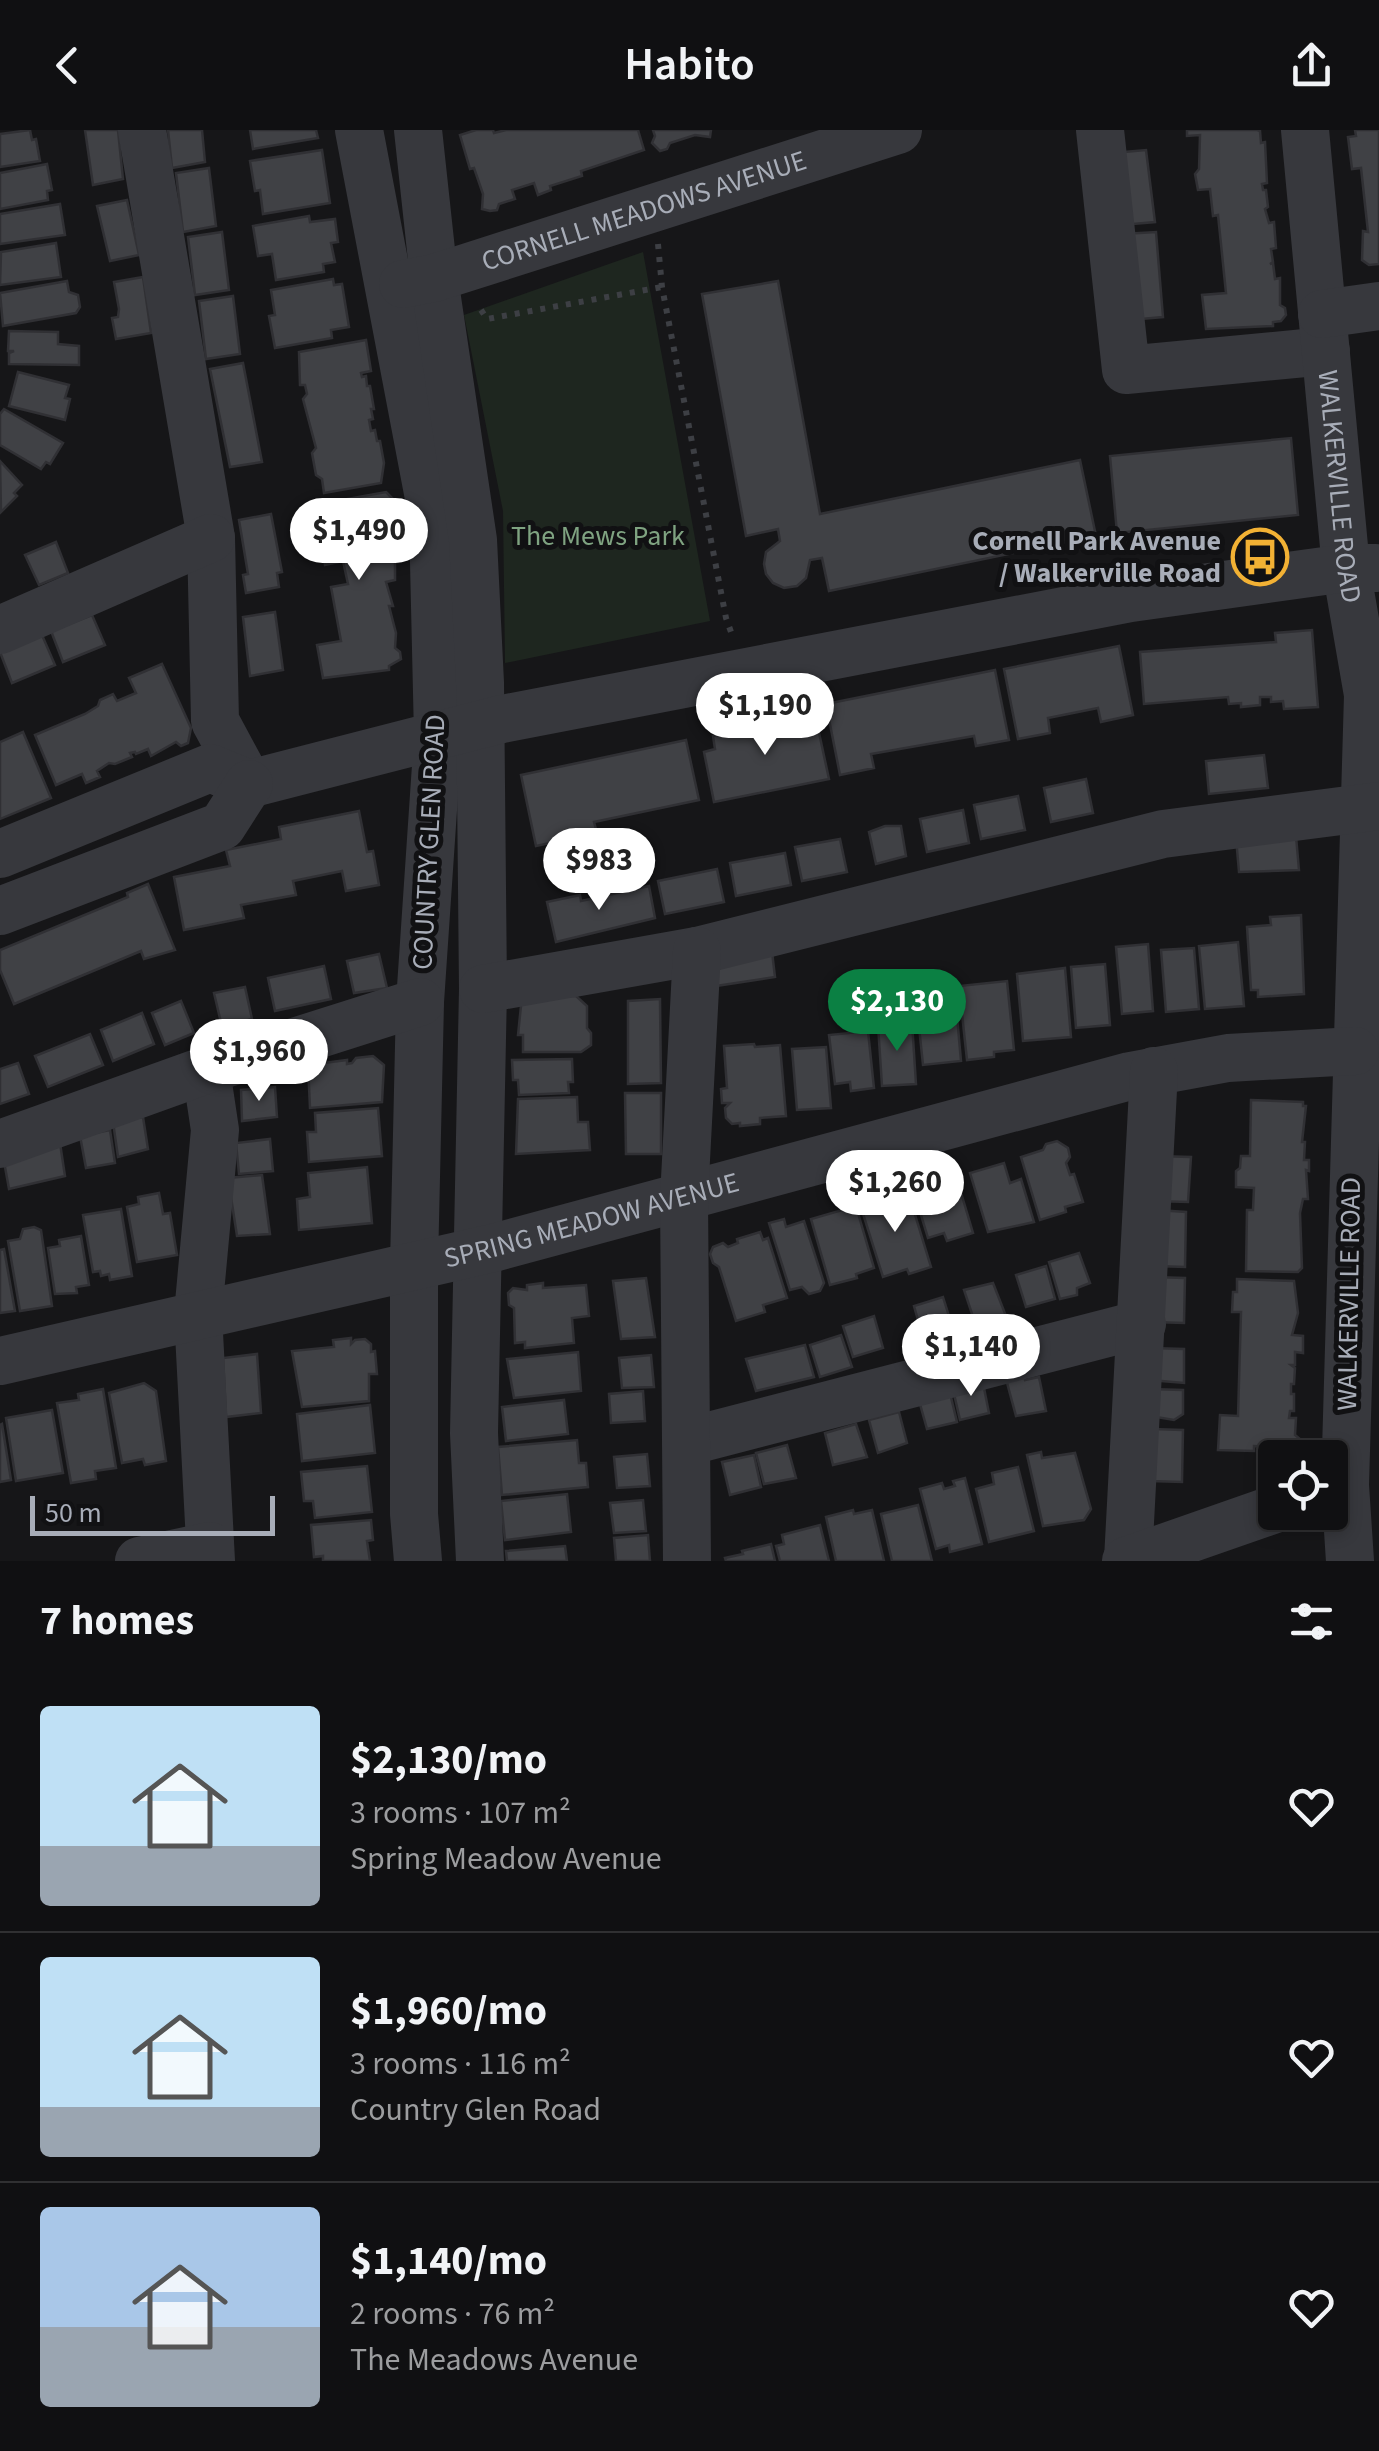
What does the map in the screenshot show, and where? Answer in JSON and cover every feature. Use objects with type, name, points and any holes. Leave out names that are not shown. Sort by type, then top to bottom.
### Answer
[{"type":"street","points":[[142,130],[211,538],[215,721],[249,784]]},
{"type":"street","name":"COUNTRY GLEN ROAD","points":[[359,130],[412,282],[473,540],[459,730],[420,1002],[414,1265],[414,1514],[418,1561]]},
{"type":"street","name":"COUNTRY GLEN ROAD","points":[[412,282],[418,130]]},
{"type":"street","name":"CORNELL MEADOWS AVENUE","points":[[412,282],[898,130]]},
{"type":"street","points":[[1100,130],[1126,370],[1324,332],[1379,306]]},
{"type":"street","name":"WALKERVILLE ROAD","points":[[1305,130],[1324,332],[1363,568],[1372,807],[1355,1051],[1350,1561]]},
{"type":"street","points":[[0,630],[211,538]]},
{"type":"street","points":[[0,854],[210,768],[249,784],[459,730],[1131,598],[1363,568]]},
{"type":"street","name":"COUNTRY GLEN ROAD","points":[[459,730],[484,989],[474,1432],[480,1561]]},
{"type":"street","points":[[0,911],[222,826],[249,784]]},
{"type":"street","points":[[484,989],[697,951],[1163,834],[1372,807]]},
{"type":"street","points":[[687,1561],[684,1198],[697,951]]},
{"type":"street","points":[[0,1144],[206,1070],[420,1002]]},
{"type":"street","name":"SPRING MEADOW AVENUE","points":[[0,1360],[478,1252],[1154,1071],[1228,1058],[1355,1051]]},
{"type":"street","points":[[140,1561],[211,1554],[198,1314],[215,1130],[206,1070]]},
{"type":"street","points":[[1154,1071],[1127,1561],[1258,1516]]},
{"type":"street","points":[[686,1442],[1142,1324]]},
{"type":"path","points":[[658,243],[662,287],[726,618],[732,632]]},
{"type":"path","points":[[475,301],[486,319],[662,287]]},
{"type":"green space","name":"The Mews Park","points":[[643,252],[710,621],[505,663],[503,511],[464,315]]},
{"type":"building","points":[[30,130],[40,161],[0,167],[0,134]]},
{"type":"building","points":[[85,130],[118,130],[123,179],[93,185]]},
{"type":"building","points":[[168,130],[202,130],[205,162],[172,168]]},
{"type":"building","points":[[250,130],[316,130],[318,138],[253,149]]},
{"type":"building","points":[[476,130],[638,130],[644,150],[581,171],[582,176],[550,186],[551,190],[538,195],[534,183],[512,190],[515,199],[490,211],[482,209],[483,194],[474,168],[470,169],[460,135]]},
{"type":"building","points":[[653,130],[711,130],[710,137],[695,135],[670,143],[660,151],[652,143]]},
{"type":"building","points":[[1187,130],[1257,130],[1261,143],[1265,142],[1267,183],[1262,184],[1269,223],[1274,222],[1276,248],[1271,249],[1270,264],[1273,263],[1275,279],[1280,278],[1280,305],[1286,315],[1273,322],[1273,326],[1206,329],[1202,295],[1226,293],[1218,215],[1213,216],[1210,189],[1198,190],[1195,174],[1199,169],[1200,135],[1187,136]]},
{"type":"building","points":[[1355,130],[1379,130],[1379,264],[1369,265],[1362,260],[1363,231],[1368,232],[1361,168],[1352,169],[1348,137],[1356,136]]},
{"type":"building","points":[[322,150],[330,203],[263,214],[250,161]]},
{"type":"building","points":[[1146,150],[1155,222],[1122,225],[1113,153]]},
{"type":"building","points":[[47,164],[52,190],[47,191],[48,200],[0,209],[0,173]]},
{"type":"building","points":[[209,168],[216,226],[183,232],[176,173]]},
{"type":"building","points":[[127,200],[139,255],[110,261],[97,206]]},
{"type":"building","points":[[60,204],[65,235],[0,244],[0,214]]},
{"type":"building","points":[[309,216],[310,222],[335,219],[338,242],[331,243],[335,262],[323,264],[324,272],[276,280],[272,254],[258,256],[253,226]]},
{"type":"building","points":[[222,232],[229,290],[195,295],[188,237]]},
{"type":"building","points":[[1156,232],[1163,317],[1130,320],[1123,234]]},
{"type":"building","points":[[56,243],[61,277],[0,285],[1,252]]},
{"type":"building","points":[[143,277],[151,333],[116,339],[112,318],[118,317],[119,309],[114,282]]},
{"type":"building","points":[[333,279],[334,285],[342,284],[349,327],[331,330],[332,338],[275,348],[269,316],[275,315],[271,290]]},
{"type":"building","points":[[67,281],[69,292],[78,295],[80,307],[76,313],[3,326],[0,293]]},
{"type":"building","points":[[778,281],[820,514],[1080,460],[1096,536],[829,591],[822,558],[810,560],[806,578],[797,586],[784,588],[773,583],[764,564],[766,552],[780,541],[778,529],[746,536],[702,294]]},
{"type":"building","points":[[233,296],[240,354],[206,359],[199,301]]},
{"type":"building","points":[[9,331],[58,332],[58,344],[79,346],[79,365],[9,364],[9,353],[14,351],[8,351]]},
{"type":"building","points":[[366,340],[371,371],[361,373],[370,386],[374,409],[373,419],[369,420],[371,431],[375,430],[380,441],[384,463],[381,483],[324,493],[312,453],[316,448],[303,399],[307,394],[305,385],[300,385],[299,352]]},
{"type":"building","points":[[243,363],[262,462],[230,467],[210,369]]},
{"type":"building","points":[[18,372],[69,385],[65,420],[9,406]]},
{"type":"building","points":[[4,409],[63,443],[50,464],[46,462],[41,469],[0,445],[0,414]]},
{"type":"building","points":[[1291,438],[1298,515],[1117,533],[1110,456]]},
{"type":"building","points":[[0,461],[22,485],[1,512]]},
{"type":"building","points":[[386,492],[393,499],[391,534],[398,562],[395,580],[386,582],[393,606],[389,606],[396,633],[395,648],[401,659],[389,670],[323,678],[317,645],[341,641],[331,587],[348,584],[343,561],[325,565],[321,540],[315,541],[308,506]]},
{"type":"building","points":[[271,514],[282,572],[277,573],[279,587],[246,593],[243,575],[248,574],[239,520]]},
{"type":"building","points":[[56,542],[68,573],[39,585],[25,555]]},
{"type":"building","points":[[275,612],[283,670],[250,676],[243,617]]},
{"type":"building","points":[[92,615],[105,645],[63,662],[51,631]]},
{"type":"building","points":[[1312,630],[1318,707],[1284,709],[1283,701],[1271,702],[1271,697],[1260,697],[1260,705],[1241,707],[1241,703],[1229,704],[1228,697],[1144,704],[1140,652],[1276,642],[1275,633]]},
{"type":"building","points":[[42,635],[55,665],[12,683],[0,652]]},
{"type":"building","points":[[1119,646],[1133,715],[1101,722],[1098,708],[1048,718],[1050,733],[1018,739],[1004,669]]},
{"type":"building","points":[[162,664],[191,728],[188,743],[181,746],[176,742],[151,756],[148,749],[130,753],[132,757],[97,771],[100,777],[86,783],[82,774],[56,785],[35,735],[85,714],[113,694],[117,701],[136,693],[129,678]]},
{"type":"building","points":[[995,670],[1009,740],[976,746],[974,736],[871,754],[874,768],[840,775],[826,704]]},
{"type":"building","points":[[773,716],[775,723],[806,717],[809,730],[818,728],[829,779],[714,802],[704,752],[715,749],[713,736],[744,730],[742,722]]},
{"type":"building","points":[[23,732],[51,798],[0,819],[0,742]]},
{"type":"building","points":[[686,740],[699,800],[594,822],[597,833],[536,846],[521,775]]},
{"type":"building","points":[[1264,755],[1268,788],[1209,794],[1206,761]]},
{"type":"building","points":[[1086,779],[1093,813],[1051,822],[1044,788]]},
{"type":"building","points":[[1018,796],[1025,830],[981,839],[974,805]]},
{"type":"building","points":[[963,810],[969,843],[927,852],[920,819]]},
{"type":"building","points":[[359,811],[367,852],[373,851],[379,885],[346,891],[342,871],[293,881],[296,895],[241,905],[244,918],[184,930],[174,877],[230,866],[226,850],[281,839],[279,827]]},
{"type":"building","points":[[901,826],[906,856],[876,864],[869,832]]},
{"type":"building","points":[[1296,836],[1299,870],[1239,872],[1236,838]]},
{"type":"building","points":[[840,839],[847,872],[802,881],[795,847]]},
{"type":"building","points":[[785,853],[791,885],[736,896],[730,863]]},
{"type":"building","points":[[717,869],[724,902],[665,914],[658,881]]},
{"type":"building","points":[[148,884],[175,950],[144,959],[141,951],[14,1004],[0,970],[0,950],[128,897],[127,893]]},
{"type":"building","points":[[649,886],[655,918],[556,942],[547,902],[580,895],[581,901]]},
{"type":"building","points":[[1301,915],[1304,994],[1258,997],[1258,990],[1251,990],[1247,927],[1271,925],[1270,917]]},
{"type":"building","points":[[1238,942],[1244,1006],[1205,1009],[1199,946]]},
{"type":"building","points":[[771,943],[775,977],[716,986],[713,951]]},
{"type":"building","points":[[1148,944],[1153,1011],[1122,1014],[1116,947]]},
{"type":"building","points":[[1194,948],[1199,1009],[1166,1012],[1161,950]]},
{"type":"building","points":[[379,954],[387,988],[354,993],[347,961]]},
{"type":"building","points":[[1105,964],[1110,1025],[1076,1028],[1071,967]]},
{"type":"building","points":[[324,966],[331,999],[275,1011],[268,978]]},
{"type":"building","points":[[1065,968],[1071,1037],[1023,1041],[1017,974]]},
{"type":"building","points":[[1007,981],[1014,1050],[967,1060],[959,986]]},
{"type":"building","points":[[245,987],[252,1019],[222,1027],[214,993]]},
{"type":"building","points":[[522,996],[576,996],[587,1006],[591,1045],[581,1052],[523,1052],[523,1035],[518,1035]]},
{"type":"building","points":[[660,999],[661,1083],[628,1084],[628,1001]]},
{"type":"building","points":[[181,1001],[194,1033],[165,1045],[152,1013]]},
{"type":"building","points":[[956,1005],[961,1061],[923,1065],[917,1008]]},
{"type":"building","points":[[142,1013],[154,1044],[113,1061],[101,1030]]},
{"type":"building","points":[[912,1022],[916,1084],[882,1086],[878,1025]]},
{"type":"building","points":[[868,1031],[874,1088],[851,1091],[850,1082],[835,1084],[829,1035]]},
{"type":"building","points":[[90,1034],[103,1065],[48,1087],[35,1056]]},
{"type":"building","points":[[780,1045],[786,1116],[760,1118],[760,1124],[740,1126],[726,1118],[725,1108],[730,1103],[722,1103],[721,1089],[727,1088],[724,1046]]},
{"type":"building","points":[[826,1047],[831,1108],[797,1110],[792,1049]]},
{"type":"building","points":[[373,1056],[384,1065],[382,1102],[310,1108],[308,1065],[347,1060],[347,1064],[356,1058]]},
{"type":"building","points":[[572,1059],[573,1082],[568,1082],[569,1093],[519,1095],[512,1060]]},
{"type":"building","points":[[18,1063],[29,1094],[0,1104],[0,1069]]},
{"type":"building","points":[[275,1087],[277,1117],[242,1121],[241,1090]]},
{"type":"building","points":[[625,1093],[661,1093],[661,1154],[626,1154]]},
{"type":"building","points":[[577,1097],[578,1122],[588,1122],[590,1150],[516,1154],[518,1099]]},
{"type":"building","points":[[1251,1100],[1303,1102],[1306,1106],[1302,1142],[1304,1160],[1309,1160],[1308,1199],[1303,1199],[1300,1213],[1302,1268],[1298,1272],[1246,1271],[1247,1210],[1253,1210],[1254,1188],[1236,1187],[1236,1171],[1241,1156],[1250,1156]]},
{"type":"building","points":[[378,1108],[382,1156],[309,1162],[307,1132],[316,1132],[315,1113]]},
{"type":"building","points":[[143,1117],[148,1149],[118,1157],[113,1122]]},
{"type":"building","points":[[110,1130],[115,1163],[86,1168],[80,1136]]},
{"type":"building","points":[[270,1139],[273,1171],[239,1174],[236,1143]]},
{"type":"building","points":[[1057,1141],[1068,1148],[1070,1157],[1066,1163],[1083,1202],[1040,1220],[1021,1157]]},
{"type":"building","points":[[60,1143],[65,1176],[9,1189],[3,1156]]},
{"type":"building","points":[[1157,1156],[1191,1157],[1188,1202],[1155,1201]]},
{"type":"building","points":[[1004,1163],[1010,1183],[1021,1179],[1034,1222],[988,1232],[970,1173]]},
{"type":"building","points":[[367,1167],[372,1223],[299,1230],[297,1199],[310,1197],[308,1173]]},
{"type":"building","points":[[954,1169],[973,1233],[947,1241],[944,1233],[928,1238],[911,1182]]},
{"type":"building","points":[[262,1175],[270,1234],[237,1236],[228,1178]]},
{"type":"building","points":[[159,1193],[163,1214],[170,1213],[177,1255],[137,1262],[127,1207],[139,1204],[138,1197]]},
{"type":"building","points":[[883,1193],[886,1202],[909,1195],[931,1267],[883,1277],[859,1201]]},
{"type":"building","points":[[856,1206],[874,1268],[856,1274],[857,1278],[830,1285],[811,1219]]},
{"type":"building","points":[[121,1209],[132,1276],[110,1280],[109,1274],[93,1272],[83,1215]]},
{"type":"building","points":[[1157,1210],[1186,1212],[1185,1267],[1155,1266]]},
{"type":"building","points":[[784,1219],[786,1227],[804,1221],[824,1283],[820,1291],[809,1294],[802,1287],[790,1290],[769,1223]]},
{"type":"building","points":[[23,1229],[41,1230],[52,1306],[20,1311],[8,1241],[20,1239]]},
{"type":"building","points":[[760,1232],[763,1240],[768,1238],[787,1298],[763,1305],[765,1312],[736,1321],[719,1267],[710,1254],[713,1247],[723,1243],[728,1247],[738,1243],[737,1239]]},
{"type":"building","points":[[81,1236],[89,1285],[76,1287],[77,1293],[55,1294],[48,1248],[60,1246],[59,1240]]},
{"type":"building","points":[[4,1249],[15,1311],[0,1313],[0,1250]]},
{"type":"building","points":[[1079,1253],[1090,1283],[1077,1288],[1077,1295],[1060,1299],[1049,1262]]},
{"type":"building","points":[[1046,1266],[1055,1299],[1026,1307],[1016,1275]]},
{"type":"building","points":[[1153,1277],[1185,1278],[1184,1323],[1152,1322]]},
{"type":"building","points":[[646,1278],[655,1337],[621,1339],[613,1281]]},
{"type":"building","points":[[1237,1279],[1294,1281],[1298,1313],[1292,1335],[1303,1336],[1303,1353],[1295,1352],[1295,1365],[1291,1365],[1295,1368],[1291,1384],[1294,1411],[1290,1411],[1289,1418],[1296,1418],[1295,1435],[1300,1440],[1258,1440],[1254,1451],[1218,1450],[1220,1415],[1238,1416],[1241,1312],[1232,1312],[1233,1292],[1237,1292]]},
{"type":"building","points":[[543,1283],[543,1288],[586,1285],[589,1316],[572,1318],[574,1343],[525,1348],[525,1342],[515,1343],[514,1308],[509,1305],[508,1293],[513,1288],[527,1290],[527,1285]]},
{"type":"building","points":[[993,1283],[1006,1316],[975,1323],[964,1290]]},
{"type":"building","points":[[943,1297],[953,1329],[923,1338],[914,1306]]},
{"type":"building","points":[[874,1316],[883,1348],[853,1357],[843,1326]]},
{"type":"building","points":[[841,1335],[852,1367],[820,1377],[810,1345]]},
{"type":"building","points":[[351,1338],[351,1344],[365,1339],[371,1344],[371,1352],[375,1351],[377,1374],[369,1374],[369,1401],[302,1407],[292,1351],[334,1347],[333,1340]]},
{"type":"building","points":[[805,1345],[814,1377],[756,1391],[746,1359]]},
{"type":"building","points":[[1151,1348],[1184,1349],[1184,1383],[1150,1380]]},
{"type":"building","points":[[578,1352],[581,1391],[514,1398],[507,1359]]},
{"type":"building","points":[[257,1354],[261,1413],[226,1417],[223,1358]]},
{"type":"building","points":[[651,1355],[654,1387],[622,1388],[619,1358]]},
{"type":"building","points":[[1024,1376],[1025,1380],[1039,1377],[1046,1411],[1016,1416],[1006,1379]]},
{"type":"building","points":[[982,1378],[989,1413],[960,1420],[952,1385]]},
{"type":"building","points":[[144,1383],[156,1391],[166,1461],[145,1465],[143,1459],[122,1463],[109,1393]]},
{"type":"building","points":[[103,1389],[116,1468],[95,1471],[96,1479],[71,1483],[57,1403],[79,1400],[78,1394]]},
{"type":"building","points":[[949,1389],[957,1422],[927,1429],[918,1397]]},
{"type":"building","points":[[1149,1389],[1183,1390],[1183,1414],[1174,1420],[1150,1416]]},
{"type":"building","points":[[643,1391],[645,1421],[611,1423],[609,1394]]},
{"type":"building","points":[[564,1400],[568,1434],[506,1441],[502,1407]]},
{"type":"building","points":[[370,1405],[375,1453],[302,1461],[297,1414]]},
{"type":"building","points":[[52,1410],[63,1473],[16,1481],[6,1418]]},
{"type":"building","points":[[899,1412],[907,1443],[878,1453],[869,1420]]},
{"type":"building","points":[[856,1424],[867,1457],[833,1465],[825,1433]]},
{"type":"building","points":[[0,1425],[11,1480],[0,1482]]},
{"type":"building","points":[[1152,1429],[1183,1430],[1182,1482],[1151,1481]]},
{"type":"building","points":[[577,1440],[579,1463],[586,1463],[588,1487],[502,1495],[498,1447]]},
{"type":"building","points":[[787,1445],[796,1478],[764,1484],[756,1453]]},
{"type":"building","points":[[1041,1452],[1042,1458],[1075,1453],[1091,1509],[1084,1520],[1043,1526],[1027,1455]]},
{"type":"building","points":[[647,1454],[650,1486],[617,1488],[614,1457]]},
{"type":"building","points":[[754,1455],[761,1487],[730,1495],[722,1462]]},
{"type":"building","points":[[367,1466],[372,1512],[315,1518],[313,1501],[304,1501],[301,1472]]},
{"type":"building","points":[[1018,1467],[1034,1531],[989,1542],[976,1489],[994,1484],[992,1473]]},
{"type":"building","points":[[965,1478],[982,1544],[950,1552],[949,1545],[936,1549],[920,1489],[942,1483],[944,1489]]},
{"type":"building","points":[[567,1494],[571,1532],[505,1540],[501,1501]]},
{"type":"building","points":[[643,1500],[646,1531],[614,1533],[610,1503]]},
{"type":"building","points":[[918,1505],[932,1561],[892,1561],[881,1514]]},
{"type":"building","points":[[853,1510],[854,1514],[872,1510],[884,1561],[836,1561],[826,1517]]},
{"type":"building","points":[[371,1520],[373,1540],[367,1541],[370,1561],[323,1561],[323,1556],[314,1557],[311,1525]]},
{"type":"building","points":[[820,1525],[829,1561],[780,1561],[776,1546],[784,1544],[782,1535]]},
{"type":"building","points":[[648,1535],[650,1561],[616,1561],[614,1538]]},
{"type":"building","points":[[771,1544],[775,1561],[726,1561],[725,1558],[743,1554],[742,1551]]},
{"type":"building","points":[[565,1546],[567,1561],[507,1561],[506,1551]]},
{"type":"place","name":"Cornell Park Avenue / Walkerville Road","points":[[1260,557]]}]
